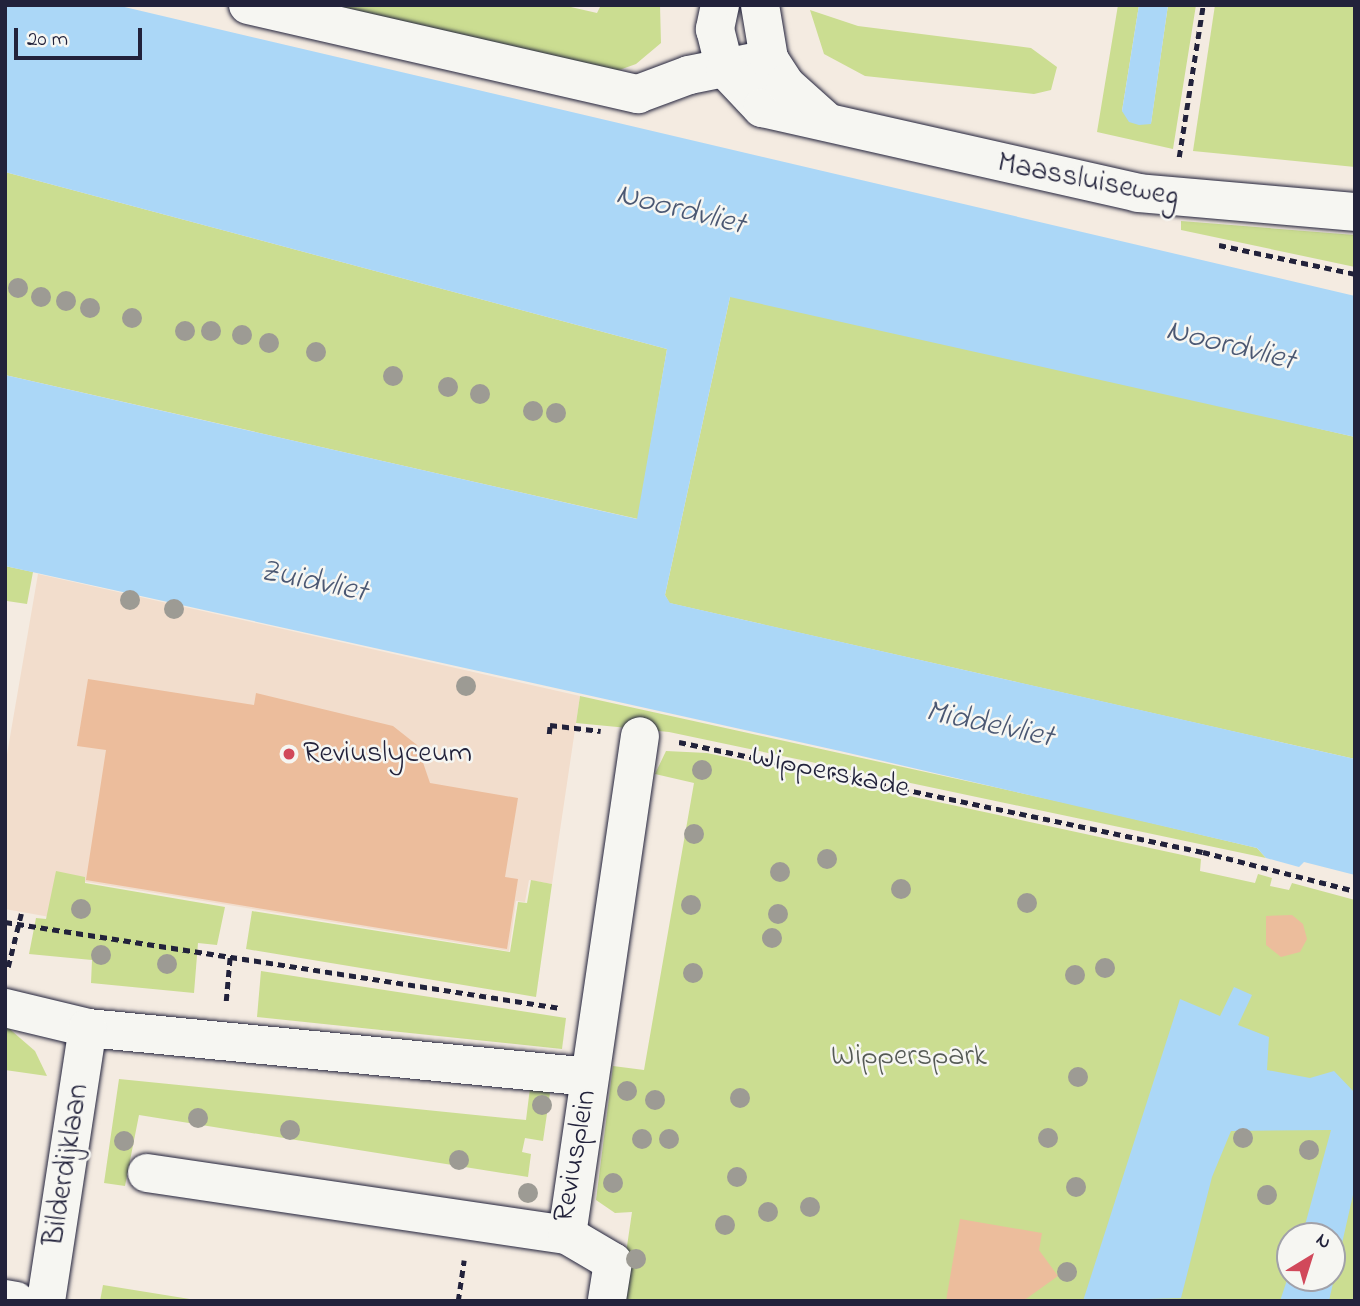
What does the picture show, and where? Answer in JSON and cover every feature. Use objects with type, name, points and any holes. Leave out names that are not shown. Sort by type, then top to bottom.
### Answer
[{"type":"street","points":[[248,5],[638,94],[769,59]]},
{"type":"street","points":[[720,5],[715,30],[725,69]]},
{"type":"street","points":[[760,5],[769,59],[785,84],[826,122]]},
{"type":"street","name":"Maassluiseweg","points":[[725,69],[762,108],[1138,193],[1355,212]]},
{"type":"street","points":[[590,1077],[640,736]]},
{"type":"street","name":"Reviusplein","points":[[5,1008],[88,1028],[590,1077],[567,1235],[147,1172]]},
{"type":"street","name":"Bilderdijklaan","points":[[47,1301],[88,1028]]},
{"type":"street","points":[[567,1235],[612,1262],[607,1301]]},
{"type":"street","points":[[5,1299],[16,1301]]},
{"type":"path","points":[[1178,164],[1203,5]]},
{"type":"path","name":"Maassluiseweg","points":[[1205,242],[1355,274]]},
{"type":"path","name":"Wipperskade","points":[[549,734],[550,725],[640,736],[1203,852],[1355,891]]},
{"type":"path","points":[[5,980],[21,914]]},
{"type":"path","points":[[5,922],[599,1014]]},
{"type":"shaded area","name":"Reviuslyceum","points":[[38,574],[580,696],[552,884],[529,880],[525,902],[516,901],[509,951],[69,879],[61,919],[5,909],[5,766]]},
{"type":"green space","points":[[314,5],[562,5],[597,13],[601,5],[660,5],[661,43],[636,64],[611,73]]},
{"type":"green space","points":[[1118,5],[1139,5],[1122,111],[1151,123],[1168,5],[1196,5],[1173,149],[1097,132]]},
{"type":"green space","points":[[1215,5],[1355,5],[1355,167],[1193,151]]},
{"type":"green space","points":[[810,10],[858,26],[1031,48],[1057,67],[1051,90],[1034,94],[865,76],[824,54]]},
{"type":"green space","points":[[5,172],[667,349],[638,519],[5,375]]},
{"type":"green space","points":[[1181,221],[1355,235],[1355,267],[1181,230]]},
{"type":"green space","points":[[746,296],[1355,437],[1355,759],[669,603],[665,595],[730,297]]},
{"type":"green space","points":[[5,566],[33,572],[27,604],[7,601]]},
{"type":"green space","points":[[580,696],[1080,806],[1257,848],[1266,858],[669,732],[576,723]]},
{"type":"green space","name":"Wipperspark","points":[[666,751],[707,753],[952,805],[1201,859],[1200,871],[1255,883],[1258,874],[1272,878],[1270,886],[1289,890],[1292,883],[1355,900],[1355,1301],[619,1301],[632,1212],[615,1213],[596,1200],[613,1066],[644,1070],[694,783],[655,774]]},
{"type":"green space","points":[[56,871],[85,877],[85,883],[225,907],[217,945],[198,943],[194,993],[91,983],[92,960],[29,954],[36,918],[46,919]]},
{"type":"green space","points":[[531,880],[552,884],[536,997],[246,949],[252,911],[510,952],[518,902],[527,903]]},
{"type":"green space","points":[[261,971],[566,1018],[562,1049],[257,1017]]},
{"type":"green space","points":[[5,1025],[35,1051],[47,1076],[5,1070]]},
{"type":"green space","points":[[119,1079],[526,1120],[530,1088],[550,1093],[543,1141],[525,1138],[522,1152],[531,1154],[528,1177],[139,1115],[125,1186],[104,1183]]},
{"type":"green space","points":[[103,1285],[202,1301],[100,1301]]},
{"type":"water","points":[[5,5],[116,5],[1355,296],[1355,437],[730,297],[665,595],[670,603],[1355,759],[1355,875],[1304,862],[1299,867],[1266,858],[1257,848],[840,751],[5,566],[5,375],[637,519],[667,349],[5,172]]},
{"type":"water","points":[[1139,5],[1168,5],[1151,124],[1139,125],[1129,122],[1122,111]]},
{"type":"water","points":[[1234,987],[1252,995],[1238,1025],[1269,1037],[1267,1070],[1310,1078],[1334,1071],[1355,1093],[1355,1186],[1346,1226],[1346,1222],[1306,1222],[1331,1130],[1231,1131],[1212,1177],[1181,1298],[1083,1301],[1180,999],[1220,1016]]},
{"type":"water","points":[[1283,1292],[1331,1292],[1329,1301],[1280,1301]]},
{"type":"building","points":[[88,679],[254,705],[256,693],[393,726],[417,745],[430,783],[518,798],[505,877],[518,879],[507,949],[86,880],[106,750],[77,746]]},
{"type":"building","points":[[1292,915],[1303,924],[1307,939],[1300,952],[1281,957],[1266,945],[1266,916]]},
{"type":"building","points":[[960,1219],[1042,1233],[1039,1250],[1058,1276],[1023,1301],[946,1301]]},
{"type":"place","name":"Reviuslyceum","points":[[289,754]]},
{"type":"water label","name":"Noordvliet","points":[[680,211]]},
{"type":"water label","name":"Noordvliet","points":[[1230,347]]},
{"type":"water label","name":"Zuidvliet","points":[[313,583]]},
{"type":"water label","name":"Middelvliet","points":[[989,726]]}]
